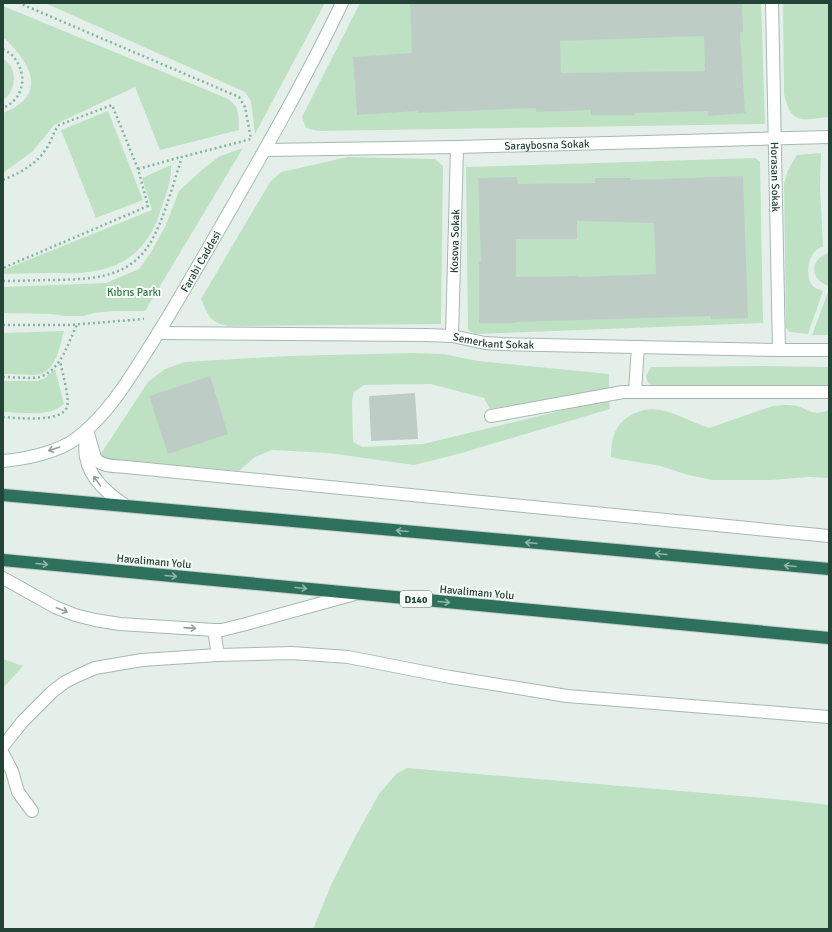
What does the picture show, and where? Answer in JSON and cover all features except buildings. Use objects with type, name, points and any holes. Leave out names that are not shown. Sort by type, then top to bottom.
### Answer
[{"type":"highway","points":[[3,495],[829,569]]},
{"type":"highway","name":"Havalimanı Yolu","points":[[3,560],[829,638]]},
{"type":"street","name":"Farabi Caddesi","points":[[3,461],[37,455],[76,439],[87,430],[110,406],[127,384],[265,150],[342,3]]},
{"type":"street","name":"Horasan Sokak","points":[[772,3],[779,350]]},
{"type":"street","name":"Saraybosna Sokak","points":[[265,150],[457,147],[829,137]]},
{"type":"street","name":"Kosova Sokak","points":[[452,336],[457,147]]},
{"type":"street","name":"Semerkant Sokak","points":[[158,333],[452,336],[485,343],[829,350]]},
{"type":"street","points":[[635,391],[638,347]]},
{"type":"street","points":[[491,416],[605,394],[635,391],[829,392]]},
{"type":"street","points":[[87,430],[86,458],[90,470],[97,482],[108,493],[126,506]]},
{"type":"street","points":[[87,430],[95,458],[98,462],[103,464],[829,536]]},
{"type":"street","points":[[3,578],[55,607],[88,618],[120,624],[214,630],[222,630],[246,624],[356,594]]},
{"type":"street","points":[[214,630],[218,655]]},
{"type":"street","points":[[3,746],[23,721],[52,692],[65,682],[95,668],[142,660],[218,655],[292,653],[348,657],[457,678],[567,696],[829,716]]},
{"type":"street","points":[[3,754],[12,771],[18,792],[32,811]]},
{"type":"path","points":[[19,3],[239,97],[245,107],[251,139],[138,169]]},
{"type":"path","points":[[3,49],[13,56],[23,78],[22,89],[16,99],[3,108]]},
{"type":"path","points":[[3,180],[23,172],[38,159],[49,144],[54,131],[59,125],[112,105],[138,169],[148,206],[3,268]]},
{"type":"path","points":[[3,281],[82,280],[98,278],[114,274],[130,264],[144,251],[153,239],[182,157]]},
{"type":"path","points":[[3,325],[77,325],[144,319]]},
{"type":"path","points":[[3,377],[39,377],[50,371],[60,361],[77,325]]},
{"type":"path","points":[[3,417],[38,418],[62,413],[67,407],[68,400],[60,361]]},
{"type":"green space","points":[[45,3],[325,3],[255,134],[251,101],[245,92]]},
{"type":"green space","points":[[360,3],[761,3],[765,124],[318,131],[306,128],[302,117]]},
{"type":"green space","points":[[783,3],[829,3],[829,117],[812,119],[799,118],[794,116],[787,104],[784,94]]},
{"type":"green space","points":[[3,6],[226,98],[231,101],[238,111],[239,130],[160,150],[135,87],[54,125],[33,151],[3,173],[3,113],[18,106],[27,97],[31,88],[31,78],[21,57],[3,37]]},
{"type":"green space","points":[[3,59],[11,68],[14,79],[11,91],[3,100]]},
{"type":"green space","points":[[108,111],[143,200],[96,218],[61,130]]},
{"type":"green space","name":"Kıbrıs Parkı","points":[[243,148],[145,311],[113,311],[94,313],[84,316],[3,313],[3,287],[106,283],[139,269],[150,254],[165,227],[179,191],[204,168],[220,156]]},
{"type":"green space","points":[[821,153],[820,186],[823,247],[814,252],[811,257],[808,274],[812,285],[823,291],[808,334],[790,332],[786,328],[784,184],[788,170],[797,155]]},
{"type":"green space","points":[[348,157],[435,159],[443,166],[441,324],[228,326],[213,320],[208,314],[201,299],[270,182],[281,172]]},
{"type":"green space","points":[[755,158],[760,162],[763,323],[475,334],[468,330],[466,167]]},
{"type":"green space","points":[[171,165],[168,189],[155,224],[149,236],[142,245],[134,254],[125,260],[102,270],[84,273],[3,274],[3,270],[152,210],[142,178]]},
{"type":"green space","points":[[829,253],[828,286],[817,279],[814,269],[818,259]]},
{"type":"green space","points":[[828,292],[829,335],[812,335]]},
{"type":"green space","points":[[64,331],[57,356],[51,367],[46,371],[38,375],[3,374],[3,333]]},
{"type":"green space","points":[[413,353],[443,354],[478,361],[609,374],[609,390],[490,409],[484,398],[431,384],[364,385],[354,392],[352,401],[353,442],[362,447],[423,444],[609,399],[610,409],[458,454],[414,465],[329,453],[272,450],[255,457],[239,471],[98,458],[148,382],[165,369],[185,362],[287,356]]},
{"type":"green space","points":[[651,367],[829,367],[829,387],[653,386],[648,383],[646,376]]},
{"type":"green space","points":[[55,369],[64,404],[51,411],[43,413],[3,412],[3,381],[37,381],[45,378]]},
{"type":"green space","points":[[773,406],[797,406],[815,413],[829,410],[829,478],[809,477],[772,480],[713,480],[688,475],[661,466],[611,457],[613,437],[617,428],[624,420],[635,413],[656,409],[666,411],[709,428]]},
{"type":"green space","points":[[3,659],[23,666],[3,688]]},
{"type":"green space","points":[[407,768],[787,800],[829,805],[829,929],[313,929],[332,883],[379,794],[396,774]]}]
